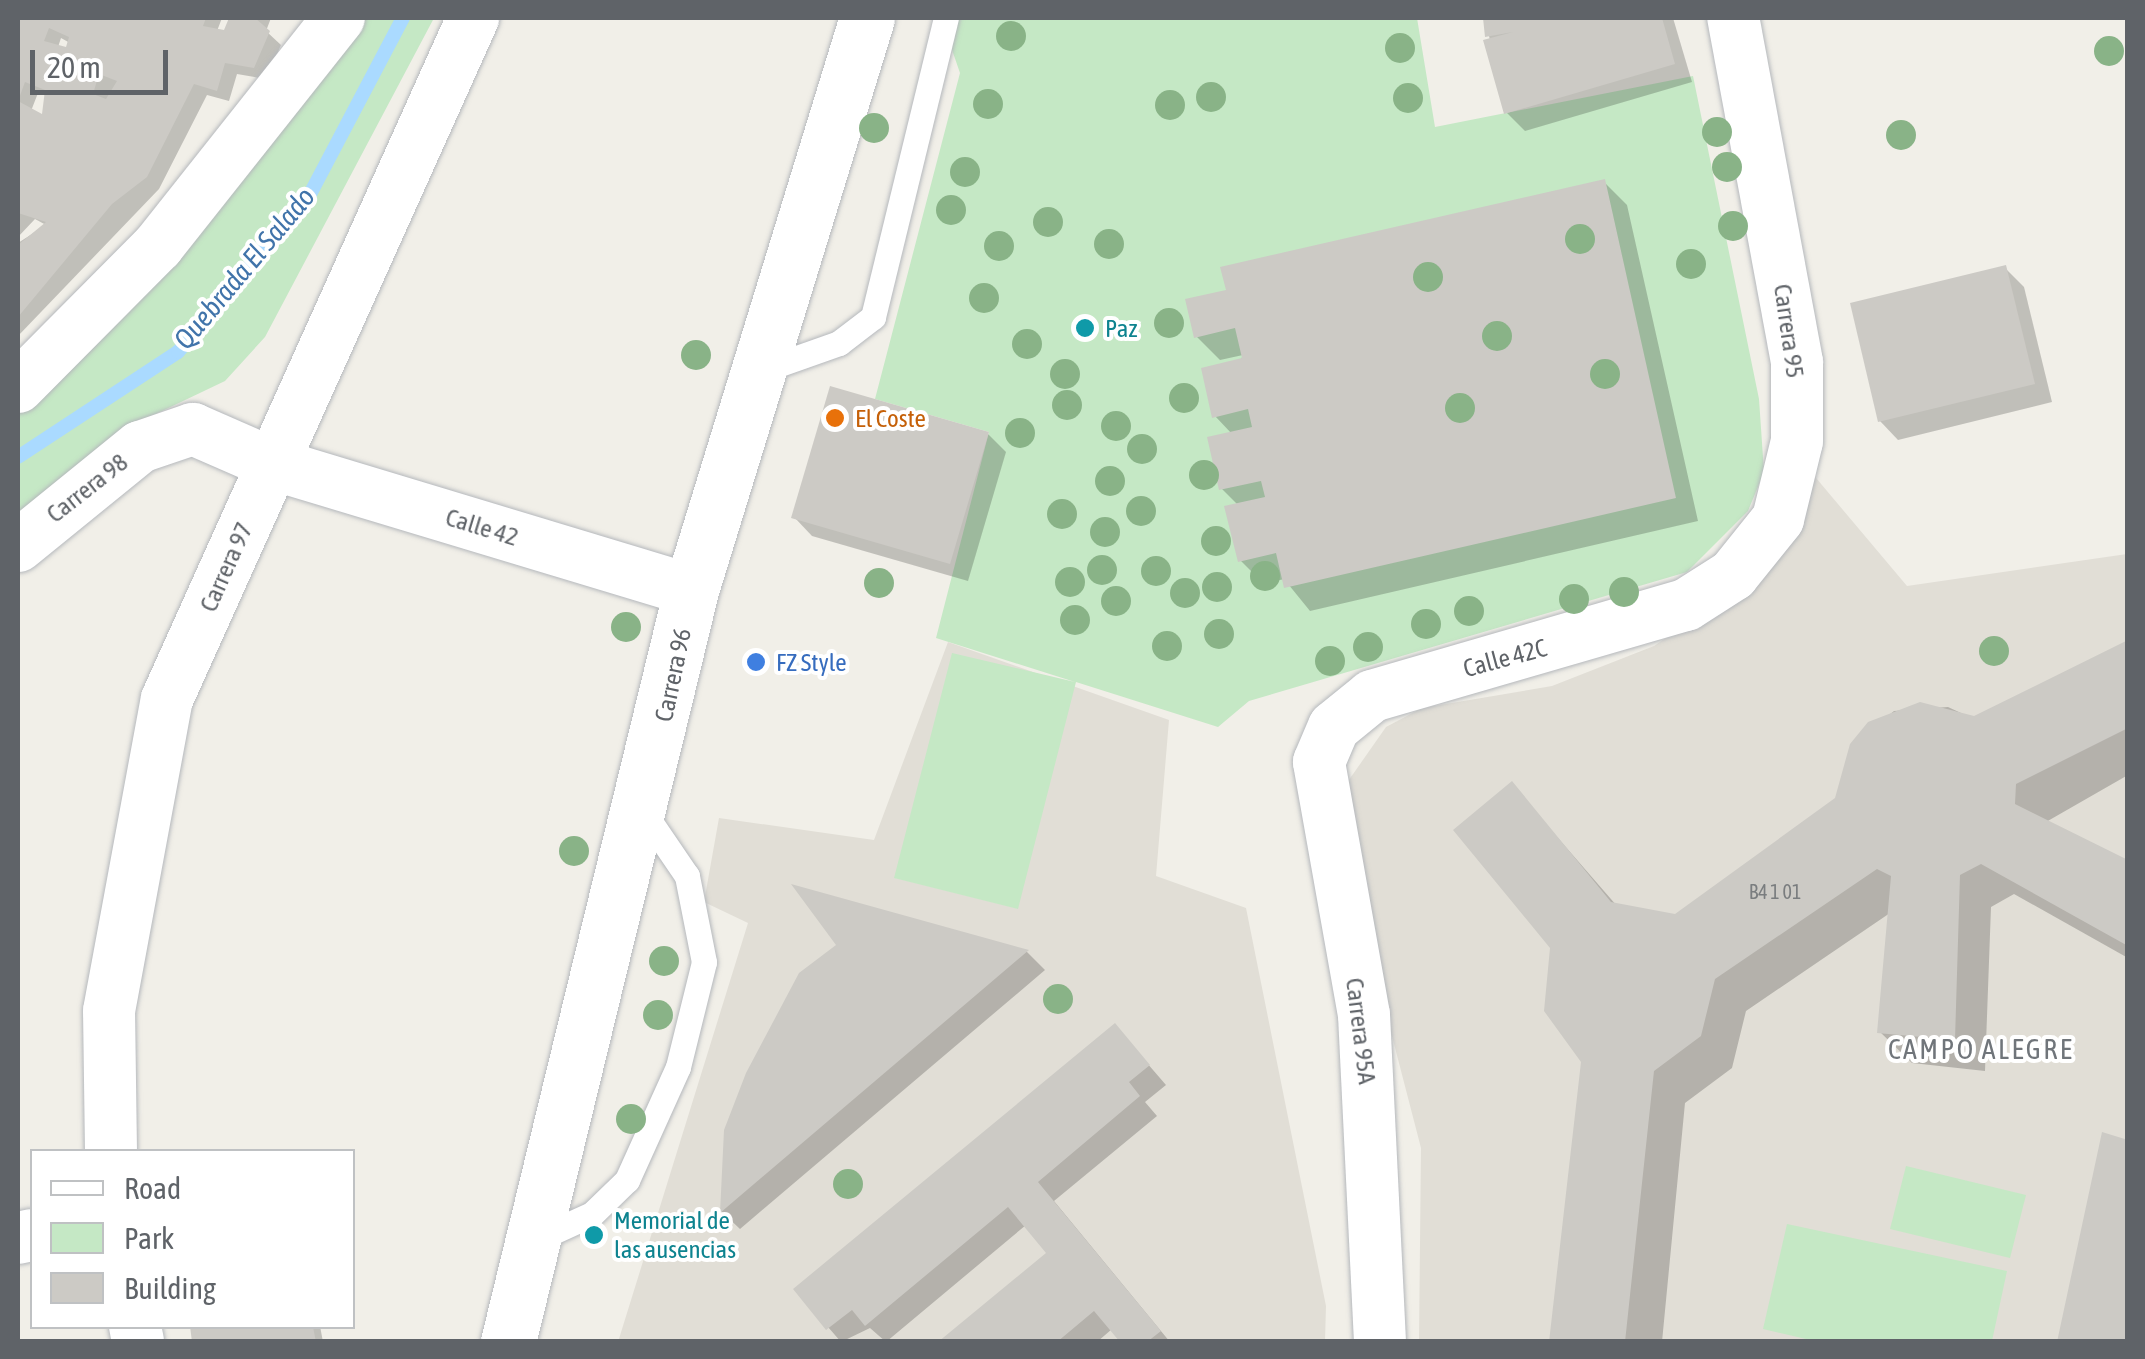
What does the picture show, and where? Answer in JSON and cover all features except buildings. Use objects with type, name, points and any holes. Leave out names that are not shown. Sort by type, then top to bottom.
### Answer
[{"type":"street","points":[[18,387],[222,174],[339,18]]},
{"type":"street","name":"Carrera 97","points":[[110,1149],[109,1011],[167,699],[473,18]]},
{"type":"street","name":"Carrera 96","points":[[508,1342],[530,1242],[642,810],[691,590],[752,374],[867,18]]},
{"type":"street","name":"Carrera 95","points":[[1686,605],[1763,543],[1787,498],[1797,441],[1797,362],[1733,18]]},
{"type":"street","name":"Carrera 98","points":[[18,546],[140,447],[193,429],[273,464]]},
{"type":"street","name":"Calle 42","points":[[273,464],[691,590]]},
{"type":"street","name":"Calle 42C","points":[[1334,727],[1396,687],[1686,605]]},
{"type":"street","name":"Carrera 95A","points":[[1334,727],[1318,784],[1364,1014],[1380,1342]]},
{"type":"lane","points":[[752,374],[839,343],[872,317],[946,18]]},
{"type":"lane","points":[[530,1242],[592,1214],[628,1180],[678,1067],[704,962],[687,876],[642,810]]},
{"type":"shaded area","points":[[1811,472],[1907,586],[2127,554],[2127,1341],[1419,1341],[1421,1148],[1342,843],[1344,787],[1386,727],[1422,708],[1552,686],[1654,646],[1707,610]]},
{"type":"shaded area","points":[[948,642],[1169,720],[1156,876],[1246,908],[1326,1306],[1325,1341],[618,1342],[748,923],[704,902],[719,818],[874,840]]},
{"type":"green space","points":[[360,18],[434,18],[265,337],[225,381],[116,433],[18,517],[18,408]]},
{"type":"green space","points":[[941,18],[1417,18],[1435,127],[1693,76],[1759,399],[1764,472],[1748,511],[1687,572],[1249,701],[1218,727],[1076,682],[1018,909],[894,878],[952,653],[1075,682],[936,638],[989,432],[875,399],[960,73]]},
{"type":"green space","points":[[1906,1166],[2026,1195],[2010,1258],[1890,1229]]},
{"type":"green space","points":[[1787,1224],[2007,1271],[1992,1341],[1819,1342],[1763,1329]]},
{"type":"waterway","name":"Quebrada El Salado","points":[[18,457],[178,352],[308,198],[403,18]]},
{"type":"place","name":"Paz","points":[[1085,328]]},
{"type":"place","name":"El Coste","points":[[835,418]]},
{"type":"place","name":"FZ Style","points":[[756,662]]},
{"type":"place","name":"Memorial de las ausencias","points":[[594,1235]]},
{"type":"district","name":"CAMPO ALEGRE","points":[[1981,1049]]}]
